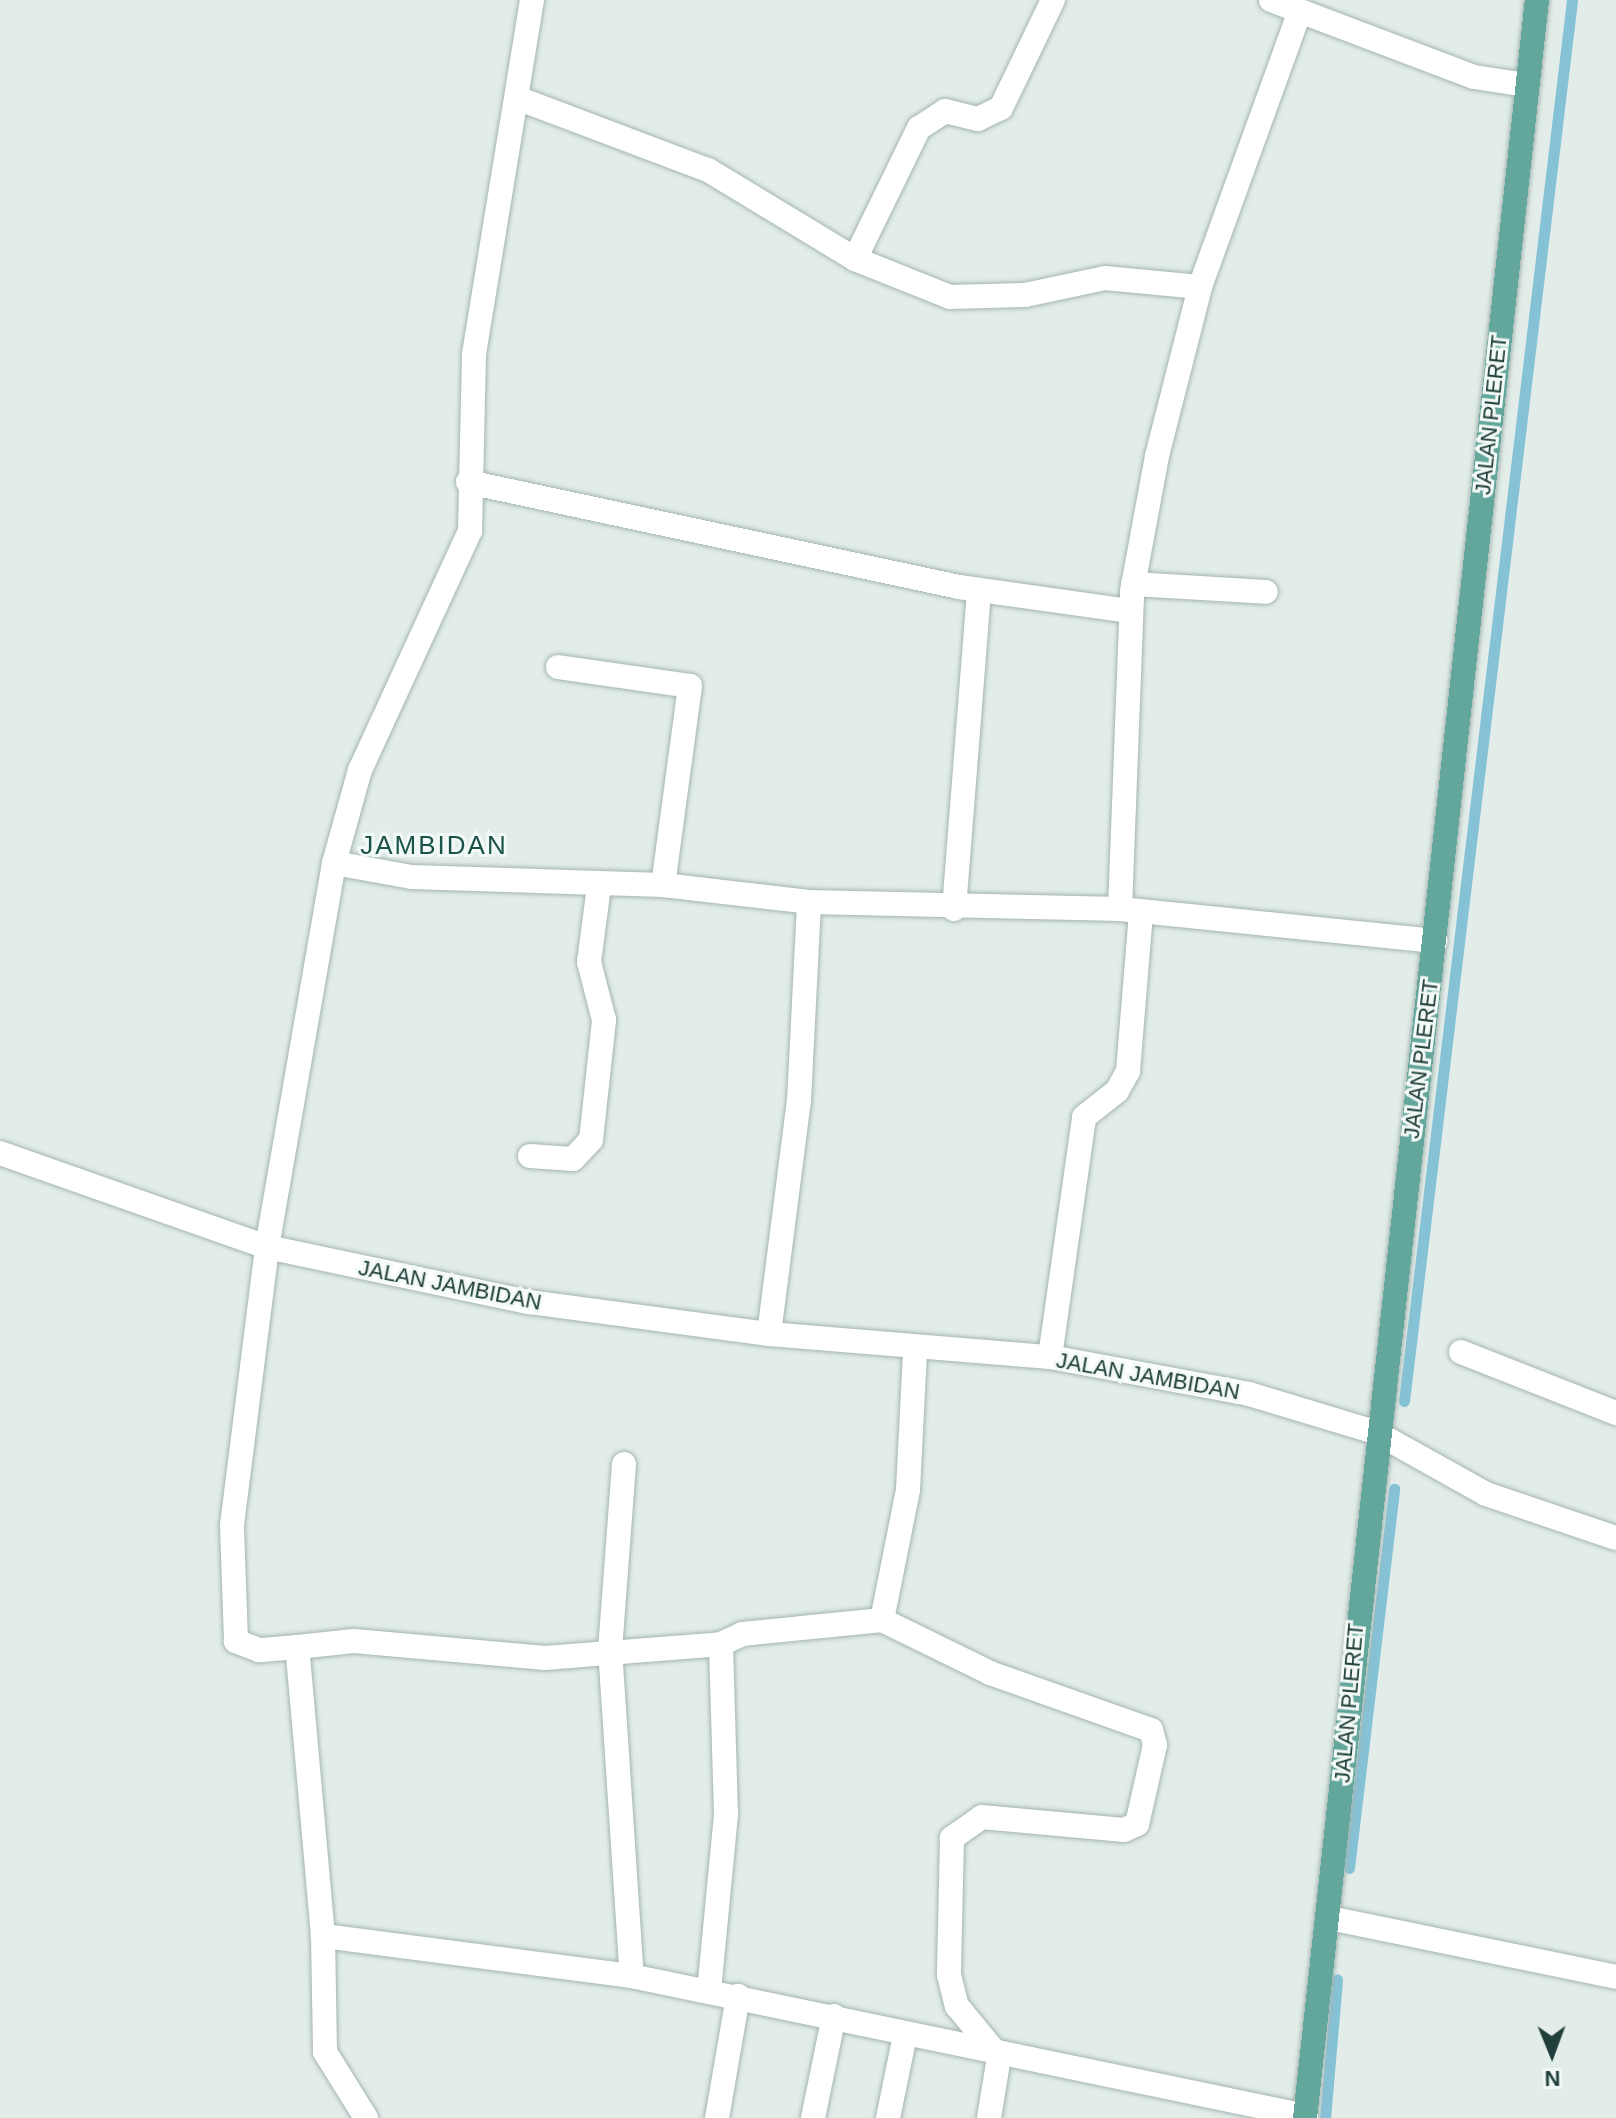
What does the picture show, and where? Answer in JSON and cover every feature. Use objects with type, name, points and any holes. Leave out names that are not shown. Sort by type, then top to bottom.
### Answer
[{"type":"main road","name":"JALAN PLERET","points":[[1306,2117],[1329,1918],[1375,1432],[1435,941],[1537,0]]},
{"type":"street","points":[[532,0],[474,354],[468,482],[470,531],[360,770],[334,863],[267,1247],[232,1525],[231,1620],[243,1649],[354,1641],[545,1658],[610,1649],[721,1644],[742,1634],[882,1620],[990,1673],[1151,1730],[1155,1745],[1137,1824],[1124,1830],[982,1817],[952,1838],[949,1975],[957,2006],[999,2057],[989,2118]]},
{"type":"street","points":[[855,259],[919,128],[945,111],[978,119],[1001,108],[1053,0]]},
{"type":"street","points":[[1271,0],[1299,14],[1474,77],[1527,85]]},
{"type":"street","points":[[1050,1357],[1084,1117],[1128,1071],[1130,611],[1133,584],[1200,287],[1299,14]]},
{"type":"street","points":[[517,98],[708,170],[855,259],[950,297],[1025,295],[1105,278],[1200,287]]},
{"type":"street","points":[[468,482],[979,590],[1130,611]]},
{"type":"street","points":[[1133,584],[1266,592]]},
{"type":"street","points":[[954,909],[979,590]]},
{"type":"street","points":[[558,667],[690,686],[663,885]]},
{"type":"street","points":[[334,863],[412,877],[599,886],[663,885],[809,902],[954,909],[1130,911],[1435,941]]},
{"type":"street","points":[[530,1156],[573,1159],[591,1140],[604,1020],[589,962],[599,886]]},
{"type":"street","points":[[769,1334],[799,1101],[809,902]]},
{"type":"street","name":"JALAN JAMBIDAN","points":[[0,1153],[267,1247],[529,1302],[915,1350],[1050,1357],[1249,1394],[1375,1432],[1486,1494],[1616,1538]]},
{"type":"street","points":[[882,1620],[908,1490],[915,1350]]},
{"type":"street","points":[[1461,1352],[1616,1413]]},
{"type":"street","points":[[624,1464],[610,1649],[632,1976]]},
{"type":"street","points":[[709,1991],[726,1814],[721,1644]]},
{"type":"street","points":[[297,1647],[323,1936],[325,2052],[366,2118]]},
{"type":"street","points":[[1329,1918],[1616,1977]]},
{"type":"street","points":[[323,1936],[632,1976],[834,2016],[999,2057],[1306,2117]]},
{"type":"street","points":[[717,2118],[738,1996]]},
{"type":"street","points":[[813,2118],[834,2016]]},
{"type":"street","points":[[888,2118],[905,2035]]},
{"type":"waterway","points":[[1404,1401],[1572,0]]},
{"type":"waterway","points":[[1349,1868],[1394,1489]]},
{"type":"waterway","points":[[1325,2118],[1337,1980]]},
{"type":"district","name":"JAMBIDAN","points":[[434,846]]}]
